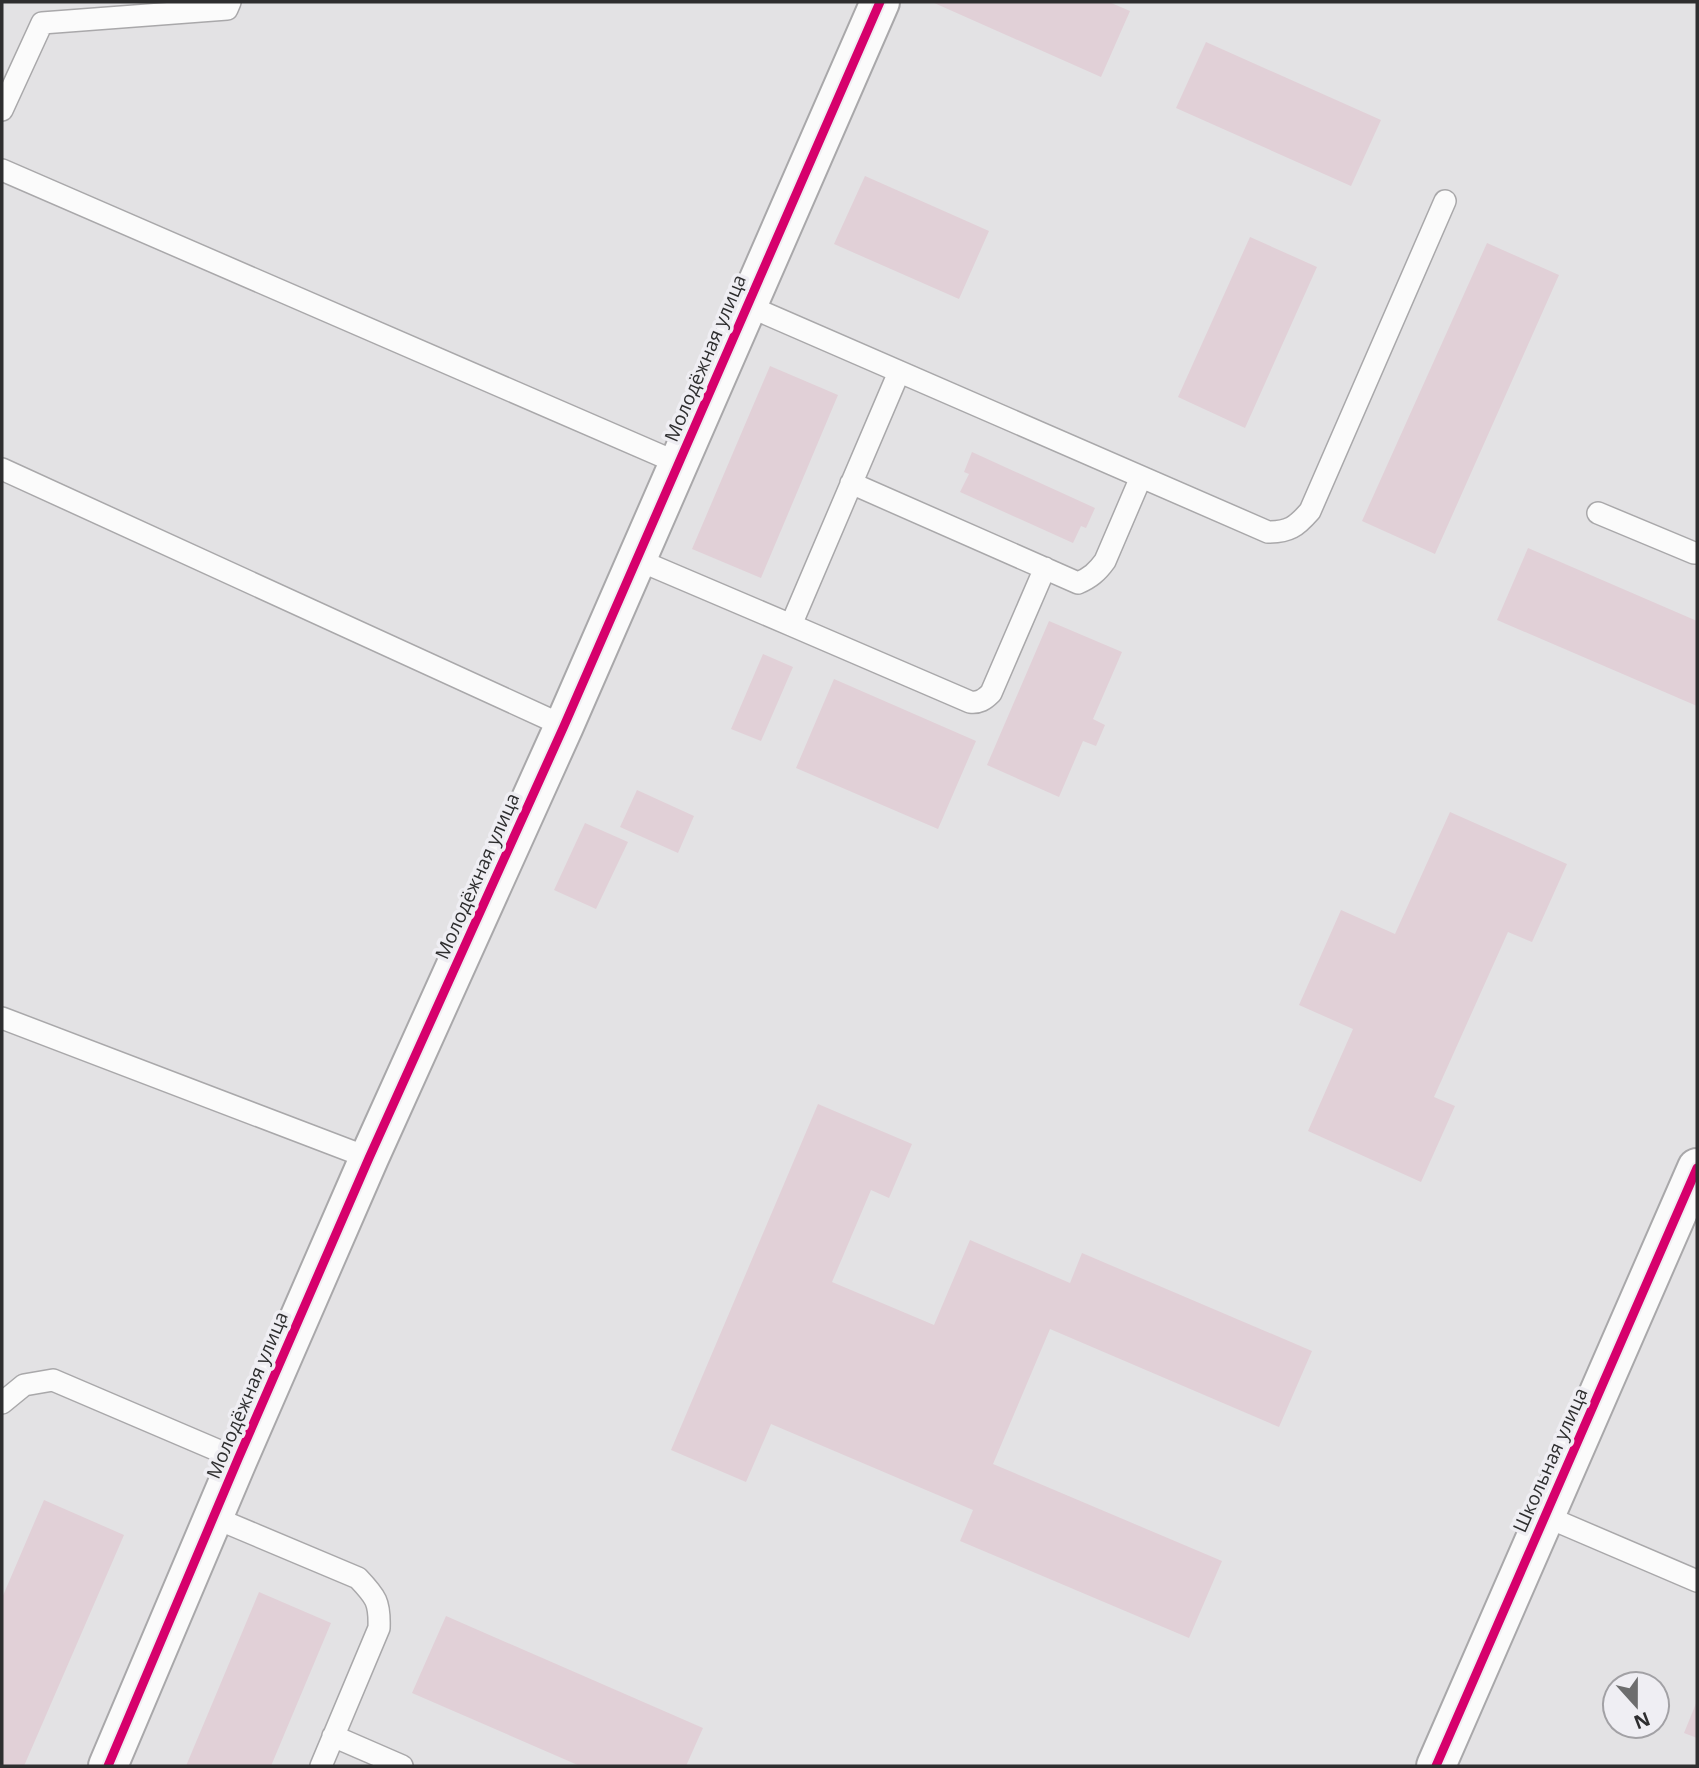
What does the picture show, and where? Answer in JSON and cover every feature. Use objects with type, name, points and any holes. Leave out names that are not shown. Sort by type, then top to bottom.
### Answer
[{"type":"street","name":"Молодёжная улица","points":[[108,1766],[369,1158],[564,726],[880,2]]},
{"type":"street","name":"Школьная улица","points":[[1436,1766],[1697,1168]]},
{"type":"lane","points":[[2,110],[42,23],[227,9],[230,2]]},
{"type":"lane","points":[[2,170],[678,463]]},
{"type":"lane","points":[[747,305],[1268,532],[1283,532],[1297,526],[1310,512],[1445,201]]},
{"type":"lane","points":[[791,625],[899,372]]},
{"type":"lane","points":[[2,469],[564,726]]},
{"type":"lane","points":[[852,482],[1078,583],[1098,571],[1105,561],[1141,477]]},
{"type":"lane","points":[[1598,513],[1697,553]]},
{"type":"lane","points":[[636,559],[976,703],[991,693],[1045,568]]},
{"type":"lane","points":[[2,1018],[369,1158]]},
{"type":"lane","points":[[2,1401],[24,1385],[52,1380],[238,1460]]},
{"type":"lane","points":[[1545,1516],[1697,1581]]},
{"type":"lane","points":[[213,1517],[358,1578],[372,1592],[380,1610],[379,1628],[321,1766]]},
{"type":"lane","points":[[333,1736],[402,1766]]},
{"type":"building","points":[[932,2],[1109,2],[1130,11],[1101,77]]},
{"type":"building","points":[[1206,42],[1381,120],[1351,186],[1176,108]]},
{"type":"building","points":[[865,176],[989,231],[959,299],[834,244]]},
{"type":"building","points":[[1250,237],[1317,267],[1245,428],[1178,397]]},
{"type":"building","points":[[1487,243],[1559,275],[1435,554],[1362,521]]},
{"type":"building","points":[[770,366],[838,395],[761,578],[692,549]]},
{"type":"building","points":[[972,452],[1095,508],[1086,528],[1081,526],[1073,543],[960,492],[969,474],[964,472]]},
{"type":"building","points":[[1528,548],[1697,621],[1697,706],[1497,620]]},
{"type":"building","points":[[1049,621],[1122,652],[1093,719],[1105,725],[1096,746],[1083,741],[1059,797],[987,765]]},
{"type":"building","points":[[763,654],[793,667],[761,741],[731,729]]},
{"type":"building","points":[[834,679],[976,741],[938,829],[796,768]]},
{"type":"building","points":[[637,790],[694,816],[678,853],[620,827]]},
{"type":"building","points":[[1450,812],[1567,864],[1532,942],[1508,932],[1434,1097],[1455,1106],[1421,1182],[1308,1131],[1353,1029],[1299,1005],[1341,910],[1395,934]]},
{"type":"building","points":[[585,823],[628,842],[596,909],[554,890]]},
{"type":"building","points":[[818,1104],[912,1144],[889,1198],[871,1190],[832,1282],[934,1325],[970,1240],[1070,1283],[1082,1253],[1312,1351],[1279,1427],[1050,1329],[993,1464],[1222,1561],[1189,1638],[960,1541],[973,1510],[771,1424],[746,1482],[671,1450]]},
{"type":"building","points":[[44,1500],[124,1535],[24,1766],[2,1766],[2,1598]]},
{"type":"building","points":[[259,1592],[331,1623],[271,1766],[186,1766]]},
{"type":"building","points":[[446,1616],[703,1728],[686,1766],[580,1766],[412,1693]]},
{"type":"building","points":[[1697,1701],[1697,1738],[1684,1733]]},
{"type":"cycle path","points":[[108,1766],[369,1158],[564,726],[880,2]]},
{"type":"cycle path","points":[[1436,1766],[1697,1168]]}]
